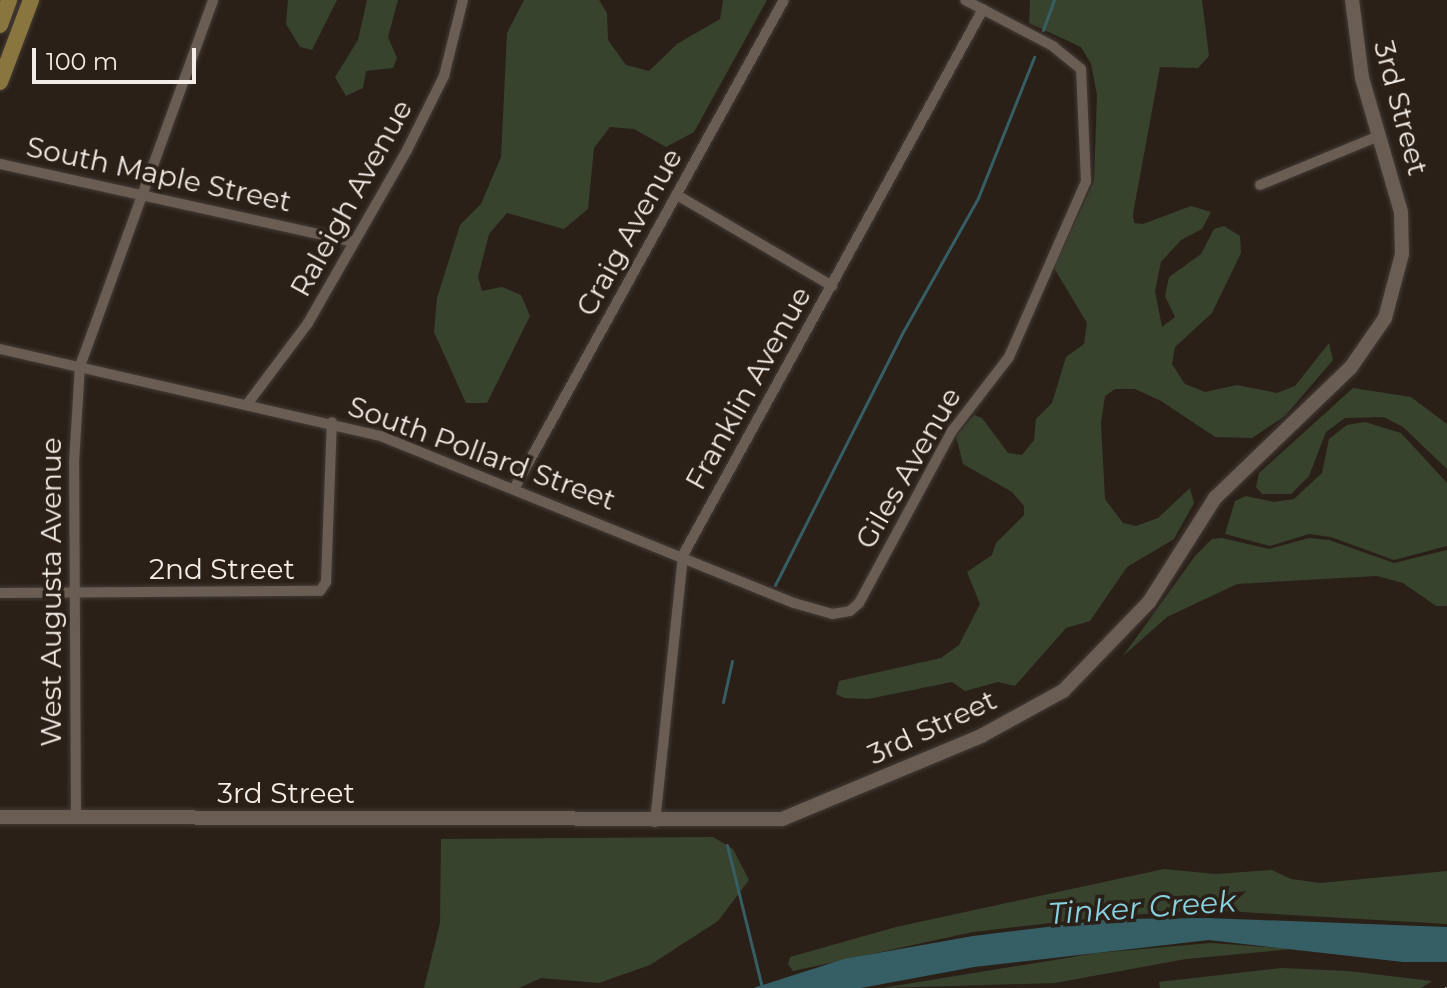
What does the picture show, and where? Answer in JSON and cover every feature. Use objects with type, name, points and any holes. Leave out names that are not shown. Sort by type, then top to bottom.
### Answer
[{"type":"main road","points":[[0,25],[9,0]]},
{"type":"main road","points":[[0,82],[31,0]]},
{"type":"street","name":"West Augusta Avenue","points":[[76,818],[75,593],[80,366],[213,0]]},
{"type":"street","name":"Raleigh Avenue","points":[[248,403],[308,323],[444,76],[463,0]]},
{"type":"street","name":"Craig Avenue","points":[[515,487],[784,0]]},
{"type":"street","points":[[965,0],[983,9]]},
{"type":"street","name":"3rd Street","points":[[0,817],[655,822],[799,815],[981,736],[1078,680],[1149,602],[1215,498],[1351,367],[1375,338],[1393,298],[1404,239],[1397,191],[1362,78],[1352,0]]},
{"type":"street","name":"Giles Avenue","points":[[843,613],[859,603],[952,431],[1009,357],[1072,214],[1088,166],[1081,69],[1062,51],[983,9]]},
{"type":"street","name":"Franklin Avenue","points":[[655,822],[683,555],[983,9]]},
{"type":"street","points":[[1260,185],[1379,136]]},
{"type":"street","name":"South Maple Street","points":[[0,164],[354,242]]},
{"type":"street","points":[[677,195],[832,286]]},
{"type":"street","name":"South Pollard Street","points":[[0,349],[332,422],[515,487],[794,603],[843,613]]},
{"type":"street","name":"2nd Street","points":[[0,593],[320,591],[326,582],[332,422]]},
{"type":"green space","points":[[288,0],[337,0],[312,50],[300,47],[286,24]]},
{"type":"green space","points":[[367,0],[398,0],[388,37],[397,58],[393,68],[366,71],[363,88],[346,96],[335,77],[358,40]]},
{"type":"green space","points":[[524,0],[599,0],[607,13],[608,40],[626,65],[649,71],[677,44],[720,19],[723,0],[767,0],[694,132],[666,147],[634,129],[610,127],[594,148],[588,209],[564,229],[507,213],[489,234],[478,277],[482,291],[502,287],[521,295],[530,316],[487,403],[466,403],[434,332],[437,298],[460,225],[481,204],[501,157],[507,33]]},
{"type":"green space","points":[[1030,0],[1202,0],[1209,56],[1198,68],[1160,67],[1133,214],[1134,223],[1143,224],[1191,206],[1211,212],[1202,229],[1181,240],[1161,262],[1155,291],[1162,327],[1175,317],[1165,296],[1169,277],[1201,254],[1214,229],[1224,226],[1240,236],[1241,253],[1212,313],[1175,347],[1172,364],[1185,384],[1205,392],[1237,385],[1277,393],[1295,386],[1329,343],[1333,360],[1285,416],[1252,438],[1215,437],[1161,401],[1135,389],[1115,389],[1105,396],[1101,423],[1105,499],[1123,523],[1136,526],[1158,518],[1190,488],[1194,503],[1174,539],[1127,567],[1090,621],[1066,628],[1015,686],[998,682],[965,691],[952,682],[868,699],[844,698],[836,694],[839,681],[941,658],[959,645],[980,604],[967,572],[992,555],[996,543],[1024,515],[1024,506],[1012,492],[963,464],[956,436],[974,415],[982,418],[1008,453],[1022,455],[1034,440],[1036,419],[1052,403],[1066,357],[1084,344],[1087,323],[1054,268],[1094,181],[1097,95],[1091,64],[1081,47],[1029,23]]},
{"type":"green space","points":[[1353,388],[1411,397],[1447,424],[1447,469],[1403,427],[1384,417],[1345,418],[1326,432],[1309,476],[1291,494],[1262,494],[1256,487],[1259,473]]},
{"type":"green space","points":[[1365,422],[1401,433],[1447,483],[1447,546],[1394,560],[1331,537],[1309,534],[1270,546],[1225,534],[1235,501],[1246,496],[1274,502],[1294,499],[1322,473],[1329,439],[1347,425]]},
{"type":"green space","points":[[1222,538],[1269,549],[1309,538],[1329,540],[1394,563],[1447,550],[1447,606],[1436,606],[1403,583],[1377,576],[1237,584],[1167,617],[1123,656],[1195,556],[1212,539]]},
{"type":"green space","points":[[713,837],[733,849],[749,880],[718,921],[650,965],[599,983],[541,978],[519,988],[424,988],[440,923],[441,839]]},
{"type":"green space","points":[[1164,869],[1215,874],[1272,870],[1291,879],[1320,883],[1447,871],[1447,924],[1207,910],[1112,916],[973,932],[793,971],[788,964],[790,957],[896,927]]},
{"type":"green space","points":[[1211,943],[1292,949],[1186,959],[1055,983],[882,988],[1097,953]]},
{"type":"green space","points":[[1281,968],[1348,971],[1432,981],[1421,988],[1160,988],[1159,982]]},
{"type":"water","points":[[1208,918],[1447,927],[1447,962],[1403,962],[1209,940],[974,967],[861,988],[753,988],[844,959],[973,936],[1113,919]]},
{"type":"waterway","points":[[1043,30],[1054,0]]},
{"type":"waterway","points":[[775,585],[904,330],[978,198],[1034,57]]},
{"type":"waterway","points":[[723,702],[732,661]]},
{"type":"waterway","points":[[727,845],[762,988]]},
{"type":"water label","name":"Tinker Creek","points":[[1142,908]]}]
